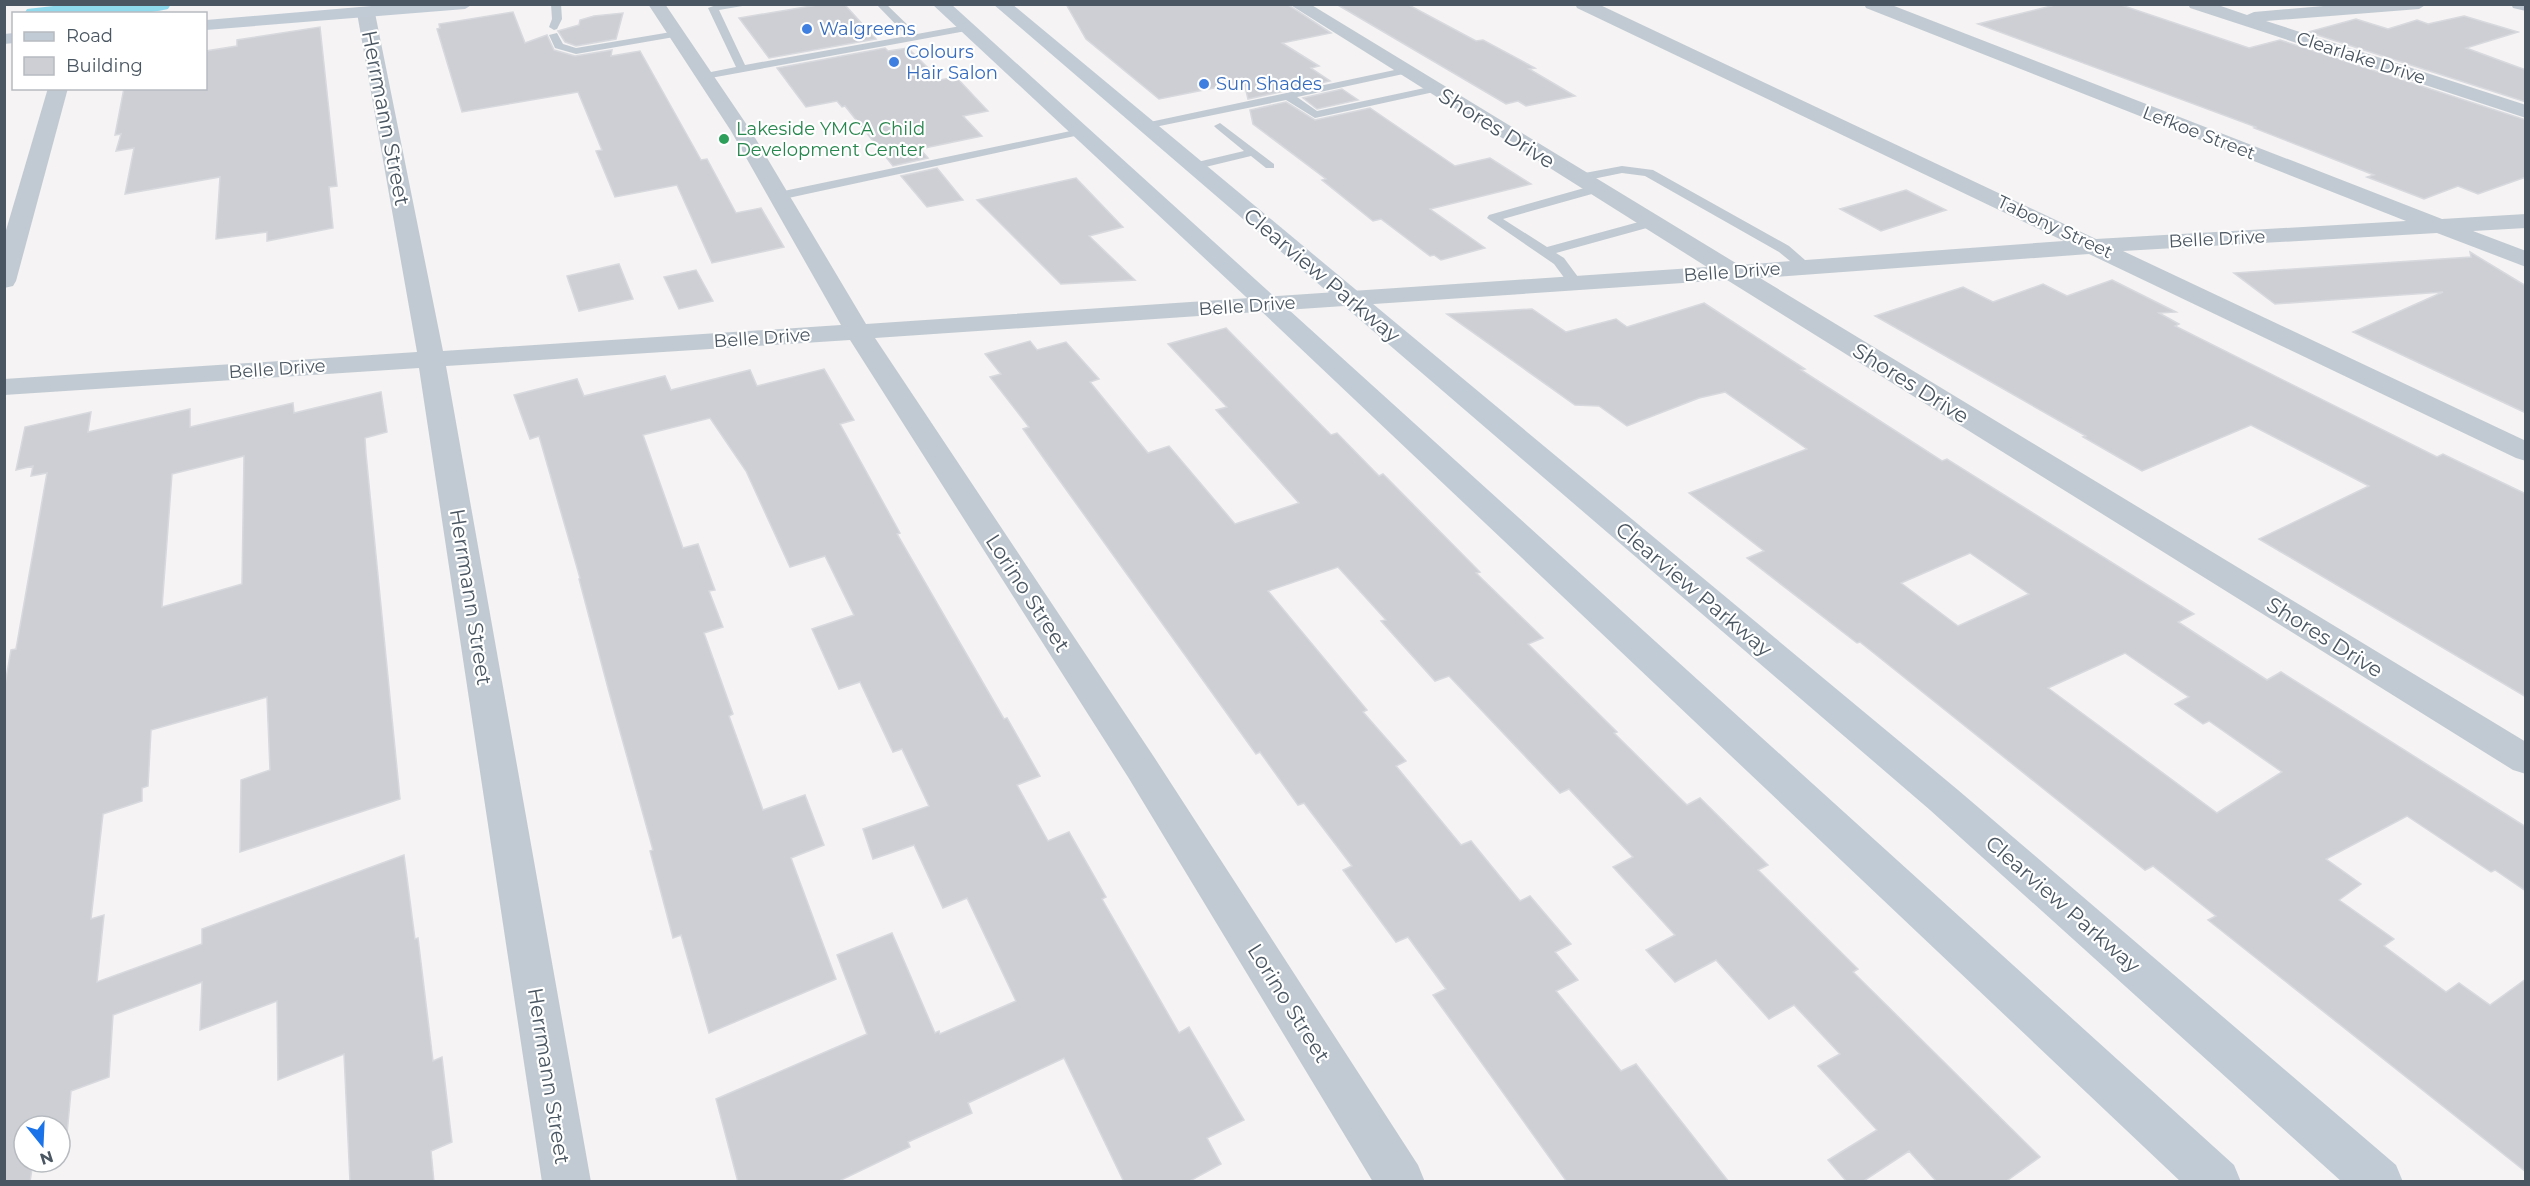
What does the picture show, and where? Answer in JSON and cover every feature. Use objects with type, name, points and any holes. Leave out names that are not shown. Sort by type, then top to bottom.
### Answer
[{"type":"street","points":[[207,25],[465,4]]},
{"type":"street","name":"Lorino Street","points":[[656,4],[705,76],[779,196],[858,332],[1141,767],[1401,1182]]},
{"type":"street","points":[[940,4],[1269,305],[2217,1182]]},
{"type":"street","name":"Clearview Parkway","points":[[1001,4],[1944,800],[2379,1182]]},
{"type":"street","name":"Shores Drive","points":[[1297,4],[2526,760]]},
{"type":"street","name":"Tabony Street","points":[[1583,4],[2526,452]]},
{"type":"street","name":"Lefkoe Street","points":[[1872,4],[2526,261]]},
{"type":"street","name":"Clearlake Drive","points":[[2196,4],[2526,112]]},
{"type":"street","points":[[2237,18],[2419,4]]},
{"type":"street","points":[[2519,4],[2526,6]]},
{"type":"street","name":"Herrmann Street","points":[[366,13],[431,358],[567,1182]]},
{"type":"street","points":[[4,281],[57,90]]},
{"type":"street","name":"Belle Drive","points":[[4,387],[1352,300],[2095,246],[2526,221]]},
{"type":"lane","points":[[742,69],[713,8],[750,4]]},
{"type":"lane","points":[[880,4],[914,38]]},
{"type":"lane","points":[[556,6],[554,31],[560,46],[576,51],[677,34]]},
{"type":"lane","points":[[705,76],[966,28]]},
{"type":"lane","points":[[1145,126],[1404,70]]},
{"type":"lane","points":[[1288,96],[1315,115],[1434,89]]},
{"type":"lane","points":[[1220,126],[1270,166]]},
{"type":"lane","points":[[779,196],[1080,132]]},
{"type":"lane","points":[[1193,166],[1253,152]]},
{"type":"lane","points":[[1576,284],[1559,261],[1493,218],[1587,184],[1620,168],[1631,167],[1649,173],[1784,249],[1806,267]]},
{"type":"lane","points":[[1545,252],[1650,223]]},
{"type":"building","name":"Walgreens","points":[[823,4],[845,5],[876,39],[769,58],[739,18]]},
{"type":"building","points":[[1066,4],[1287,4],[1331,33],[1282,43],[1319,66],[1311,68],[1330,81],[1248,99],[1244,82],[1159,99],[1086,39]]},
{"type":"building","points":[[1336,4],[1407,4],[1476,41],[1483,40],[1535,68],[1529,69],[1575,96],[1526,106],[1518,101],[1506,104]]},
{"type":"building","points":[[2059,4],[2118,4],[2249,48],[2280,40],[2526,120],[2526,177],[2478,194],[2458,186],[2424,199],[2367,177],[2374,175],[2254,128],[2256,127],[1978,24]]},
{"type":"building","points":[[513,12],[525,43],[547,35],[554,50],[575,56],[612,50],[611,56],[640,51],[701,160],[707,159],[736,213],[761,208],[784,247],[712,263],[677,185],[615,197],[596,151],[602,150],[578,92],[462,112],[437,29],[440,28],[439,24]]},
{"type":"building","points":[[623,13],[616,39],[576,46],[565,42],[558,31],[579,25],[580,20],[594,16]]},
{"type":"building","points":[[2464,16],[2518,32],[2466,48],[2526,70],[2526,102],[2308,32],[2356,19],[2388,29],[2417,20],[2428,24]]},
{"type":"building","points":[[320,27],[337,186],[329,187],[333,228],[267,241],[267,232],[216,239],[220,177],[125,194],[134,148],[116,151],[121,134],[115,135],[124,90],[207,90],[207,51],[237,46],[237,40]]},
{"type":"building","points":[[885,48],[888,51],[908,48],[940,80],[956,77],[988,111],[963,116],[982,136],[920,149],[928,158],[893,166],[845,106],[842,107],[837,101],[806,107],[777,68]]},
{"type":"building","points":[[1342,89],[1358,100],[1317,109],[1303,98]]},
{"type":"building","points":[[1286,102],[1315,120],[1370,108],[1455,166],[1490,158],[1531,184],[1430,209],[1485,248],[1441,260],[1434,255],[1430,256],[1381,219],[1373,221],[1322,180],[1326,179],[1253,124],[1250,110]]},
{"type":"building","points":[[937,168],[963,200],[927,207],[901,176]]},
{"type":"building","points":[[1076,178],[1123,227],[1089,236],[1135,280],[1061,284],[977,200]]},
{"type":"building","points":[[1906,190],[1946,210],[1881,231],[1840,209]]},
{"type":"building","points":[[2470,252],[2526,286],[2526,413],[2353,332],[2443,292],[2275,304],[2234,273],[2471,257]]},
{"type":"building","points":[[619,264],[633,299],[579,311],[567,276]]},
{"type":"building","points":[[696,270],[713,301],[679,309],[664,277]]},
{"type":"building","points":[[2112,280],[2176,312],[2159,313],[2179,324],[2175,326],[2437,457],[2443,454],[2526,494],[2526,697],[2259,539],[2369,486],[2251,425],[2142,471],[2083,437],[2086,436],[1875,316],[1963,287],[1993,302],[2043,284],[2067,296]]},
{"type":"building","points":[[1704,303],[1805,369],[1801,370],[1942,461],[1947,459],[2194,614],[2178,622],[2267,680],[2281,672],[2526,827],[2526,891],[2495,870],[2491,872],[2407,816],[2326,859],[2361,884],[2339,900],[2394,939],[2384,946],[2446,992],[2459,983],[2490,1005],[2526,979],[2526,1172],[2208,920],[2216,916],[2153,866],[2145,870],[1860,642],[1857,643],[1747,558],[1764,551],[1689,493],[1807,449],[1725,392],[1699,398],[1627,426],[1599,406],[1575,405],[1447,314],[1532,309],[1566,332],[1616,319],[1627,327]],"holes":[[[1970,553],[2029,594],[1958,626],[1901,583]],[[2125,653],[2189,697],[2175,704],[2203,724],[2209,721],[2282,772],[2217,813],[2048,688]]]},
{"type":"building","points":[[1226,328],[1331,435],[1337,433],[1379,476],[1383,474],[1480,572],[1476,573],[1543,638],[1528,644],[1617,732],[1614,733],[1687,805],[1700,798],[1768,865],[1758,870],[1858,969],[1853,972],[2040,1157],[2005,1182],[1937,1182],[1909,1151],[1862,1182],[1847,1182],[1828,1160],[1877,1130],[1818,1066],[1840,1054],[1794,1005],[1769,1019],[1716,960],[1675,982],[1646,950],[1675,935],[1613,867],[1633,857],[1569,789],[1560,793],[1449,676],[1435,681],[1381,621],[1386,620],[1338,567],[1268,591],[1367,710],[1363,712],[1406,761],[1396,766],[1461,845],[1471,841],[1520,901],[1530,896],[1571,944],[1555,952],[1578,980],[1556,991],[1621,1071],[1636,1064],[1729,1182],[1567,1182],[1433,995],[1446,989],[1408,937],[1396,942],[1343,870],[1352,866],[1304,803],[1298,805],[1260,752],[1256,754],[1023,429],[1029,427],[990,377],[1001,374],[985,354],[1030,341],[1037,350],[1066,342],[1099,379],[1090,382],[1148,453],[1169,446],[1235,524],[1299,503],[1216,410],[1227,407],[1168,344]]},
{"type":"building","points":[[824,369],[854,420],[840,424],[900,533],[897,534],[1004,719],[1007,718],[1040,776],[1017,785],[1048,841],[1069,832],[1106,897],[1102,899],[1179,1033],[1189,1027],[1244,1120],[1207,1138],[1221,1164],[1188,1182],[1124,1182],[1064,1058],[968,1103],[972,1113],[908,1142],[910,1147],[837,1182],[738,1182],[716,1099],[867,1034],[837,955],[892,933],[935,1033],[939,1031],[940,1034],[1016,1001],[967,898],[943,908],[914,845],[873,859],[863,829],[929,806],[902,749],[893,752],[860,682],[839,689],[812,629],[854,615],[825,556],[790,567],[746,471],[710,418],[643,435],[683,548],[698,544],[715,590],[709,591],[723,627],[704,633],[733,714],[729,716],[763,810],[805,795],[824,845],[791,858],[836,979],[709,1033],[681,935],[673,938],[650,851],[653,850],[580,578],[539,436],[530,439],[514,395],[577,379],[584,396],[665,376],[671,390],[750,370],[757,386]]},
{"type":"building","points":[[381,392],[387,432],[365,438],[400,799],[240,852],[241,780],[270,770],[267,697],[151,730],[148,786],[142,788],[142,801],[103,814],[91,919],[104,915],[97,982],[202,944],[202,929],[404,855],[415,939],[418,938],[433,1061],[442,1057],[452,1142],[431,1151],[434,1182],[350,1182],[344,1054],[278,1080],[277,1001],[200,1030],[202,982],[113,1015],[109,1077],[71,1091],[69,1114],[12,1114],[12,1174],[31,1174],[30,1182],[4,1182],[4,690],[11,650],[16,649],[47,473],[31,476],[33,466],[16,470],[25,427],[91,412],[88,432],[190,409],[190,427],[293,403],[294,413]],"holes":[[[244,456],[242,584],[162,607],[172,474]]]},
{"type":"waterway","points":[[60,12],[160,4]]},
{"type":"place","name":"Walgreens","points":[[807,29]]},
{"type":"place","name":"Colours Hair Salon","points":[[894,62]]},
{"type":"place","name":"Sun Shades","points":[[1204,84]]},
{"type":"place","name":"Lakeside YMCA Child Development Center","points":[[724,139]]}]
